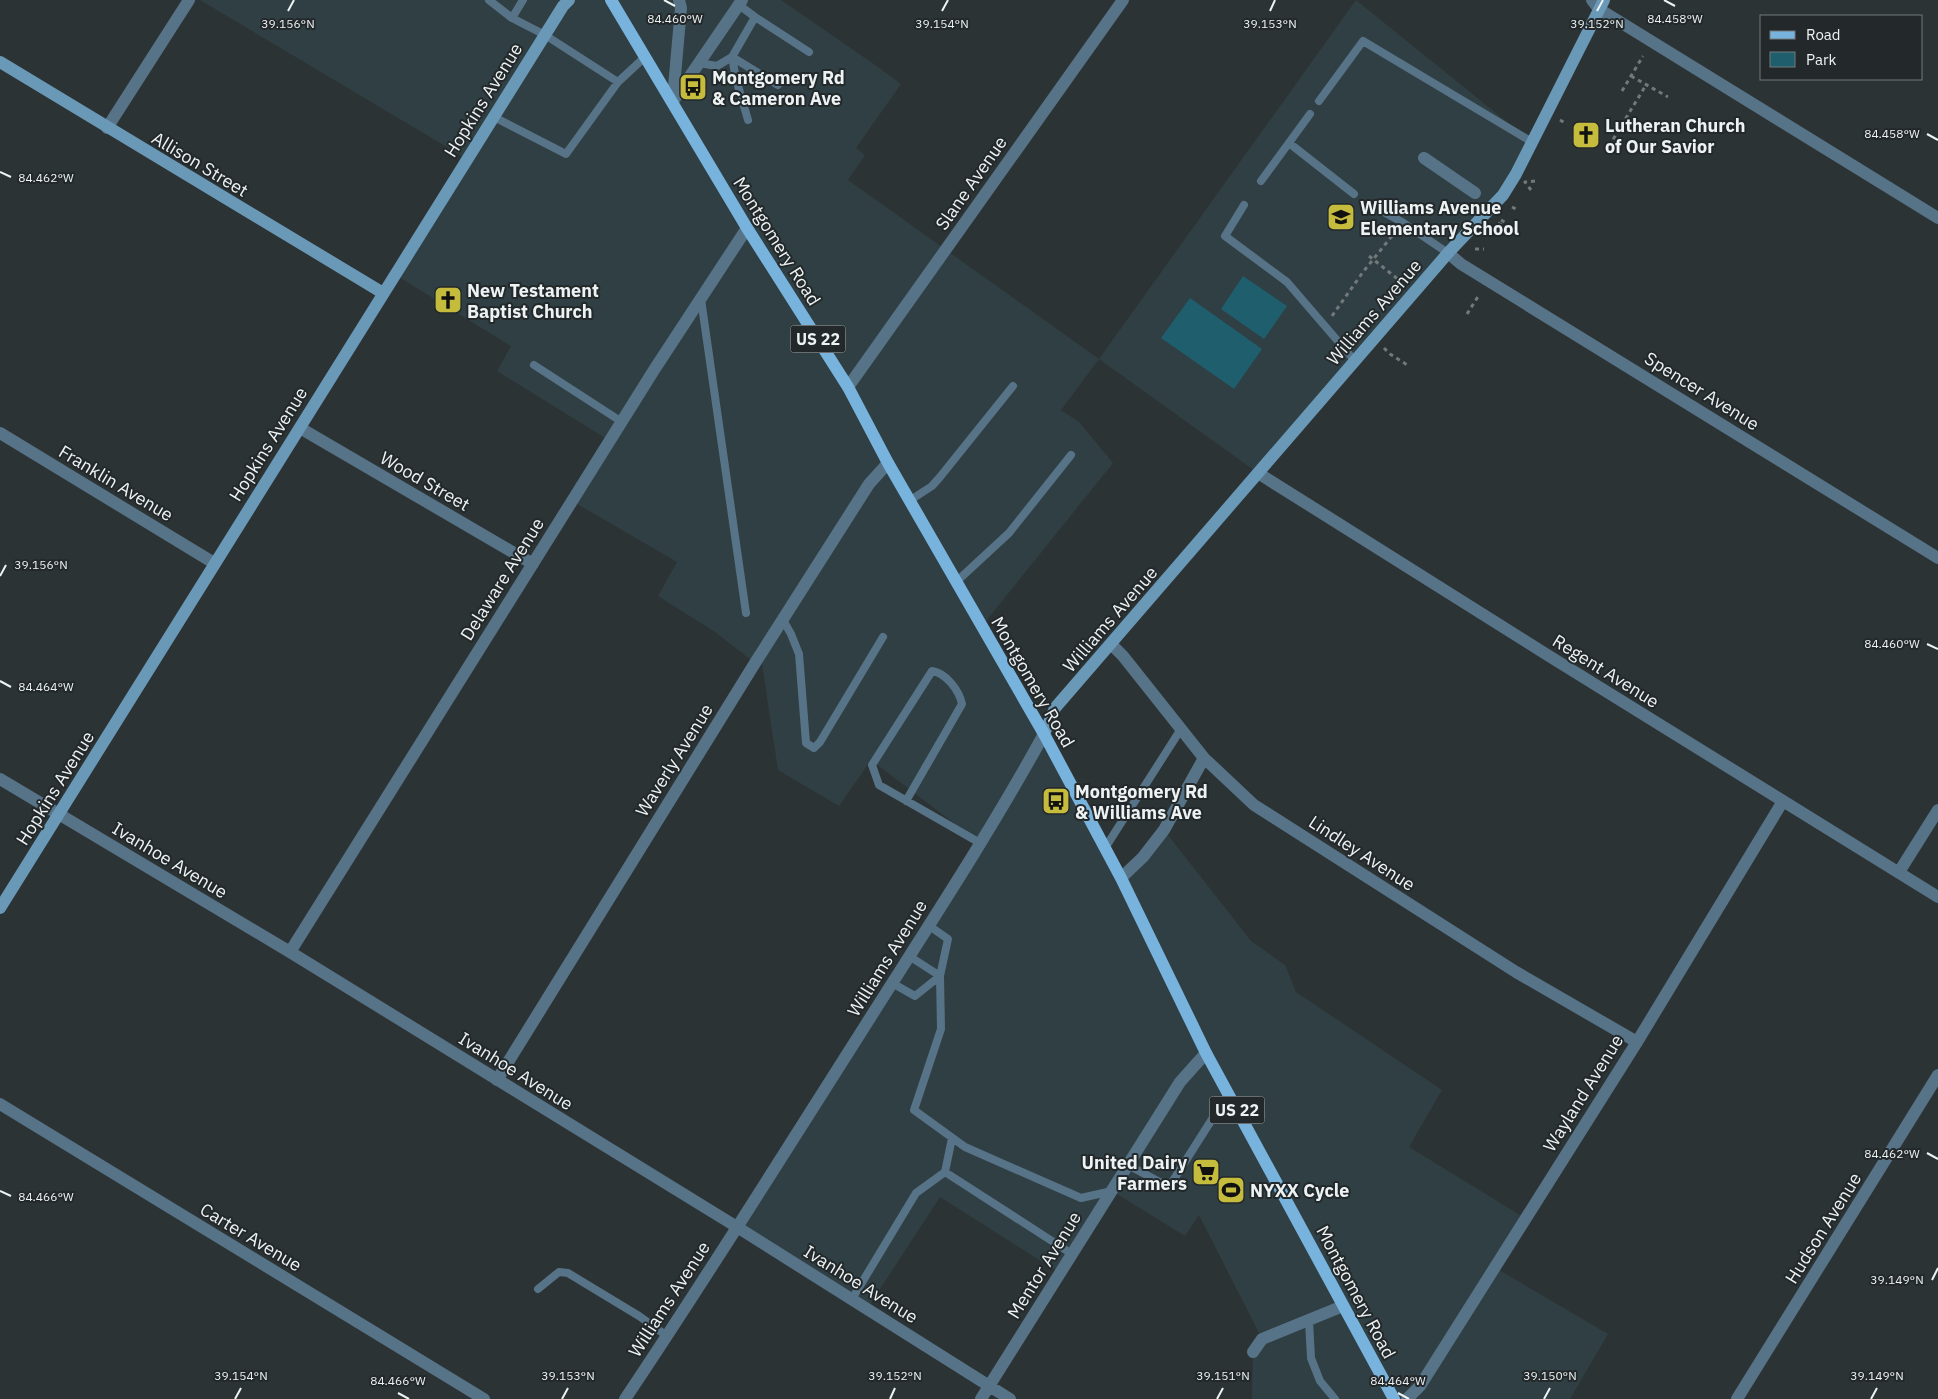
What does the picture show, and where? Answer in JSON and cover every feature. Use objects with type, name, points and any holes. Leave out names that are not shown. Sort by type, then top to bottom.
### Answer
[{"type":"main road","name":"Montgomery Road","points":[[611,0],[673,101],[747,228],[848,387],[888,463],[1044,734],[1121,878],[1206,1052],[1343,1306],[1388,1397]]},
{"type":"street","points":[[107,128],[189,0]]},
{"type":"street","name":"Hopkins Avenue","points":[[0,908],[383,293],[563,6],[569,0]]},
{"type":"street","points":[[673,101],[681,8],[679,0]]},
{"type":"street","name":"Slane Avenue","points":[[848,387],[1123,0]]},
{"type":"street","points":[[673,101],[740,2]]},
{"type":"street","points":[[1599,3],[1938,218]]},
{"type":"street","name":"Williams Avenue","points":[[625,1399],[737,1227],[1019,780],[1044,734],[1055,708],[1448,253],[1503,195],[1532,142],[1599,3]]},
{"type":"street","name":"Allison Street","points":[[0,62],[383,293]]},
{"type":"street","points":[[1424,158],[1475,193]]},
{"type":"street","name":"Delaware Avenue","points":[[290,952],[622,422],[747,228]]},
{"type":"street","name":"Spencer Avenue","points":[[1448,253],[1462,264],[1938,558]]},
{"type":"street","name":"Wood Street","points":[[300,428],[533,564]]},
{"type":"street","name":"Franklin Avenue","points":[[0,432],[214,563]]},
{"type":"street","name":"Waverly Avenue","points":[[496,1080],[869,484],[888,463]]},
{"type":"street","name":"Regent Avenue","points":[[1258,473],[1938,896]]},
{"type":"street","name":"Lindley Avenue","points":[[1111,644],[1123,656],[1204,758],[1254,805],[1516,972],[1637,1042]]},
{"type":"street","points":[[1121,878],[1143,857],[1164,830],[1204,758]]},
{"type":"street","name":"Ivanhoe Avenue","points":[[0,779],[290,952],[737,1227],[1010,1399]]},
{"type":"street","name":"Wayland Avenue","points":[[1407,1399],[1420,1386],[1637,1042],[1783,801]]},
{"type":"street","points":[[1899,872],[1938,810]]},
{"type":"street","name":"Mentor Avenue","points":[[981,1399],[1180,1082],[1206,1052]]},
{"type":"street","name":"Hudson Avenue","points":[[1737,1399],[1938,1075]]},
{"type":"street","name":"Carter Avenue","points":[[0,1104],[484,1399]]},
{"type":"street","points":[[1253,1352],[1262,1339],[1343,1306]]},
{"type":"lane","points":[[488,0],[512,18],[545,35],[618,82]]},
{"type":"lane","points":[[512,18],[523,0]]},
{"type":"lane","points":[[740,2],[755,17],[809,52]]},
{"type":"lane","points":[[699,63],[717,66],[732,57],[755,17]]},
{"type":"lane","points":[[1319,101],[1363,41],[1532,142]]},
{"type":"lane","points":[[494,117],[566,154],[618,82],[646,56]]},
{"type":"lane","points":[[732,57],[778,85]]},
{"type":"lane","points":[[732,57],[736,79],[748,120]]},
{"type":"lane","points":[[1261,181],[1310,114]]},
{"type":"lane","points":[[1289,143],[1354,194]]},
{"type":"lane","points":[[1369,204],[1402,222],[1448,253]]},
{"type":"lane","points":[[1244,205],[1225,236],[1287,282],[1355,361]]},
{"type":"lane","points":[[701,297],[746,613]]},
{"type":"lane","points":[[534,365],[622,422]]},
{"type":"lane","points":[[910,501],[932,486],[1013,386]]},
{"type":"lane","points":[[956,582],[1010,533],[1071,455]]},
{"type":"lane","points":[[783,620],[799,654],[806,743],[814,748],[820,742],[883,637]]},
{"type":"lane","points":[[906,801],[962,704],[960,694],[940,672],[932,670],[872,765],[879,785],[906,801],[980,842]]},
{"type":"lane","points":[[1105,848],[1181,729]]},
{"type":"lane","points":[[928,925],[948,940],[940,976],[941,1029],[914,1110],[965,1147],[1081,1198],[1112,1191]]},
{"type":"lane","points":[[909,956],[940,976]]},
{"type":"lane","points":[[892,983],[915,996],[940,976]]},
{"type":"lane","points":[[1128,1164],[1169,1187],[1228,1094]]},
{"type":"lane","points":[[852,1299],[916,1193],[945,1172],[952,1138]]},
{"type":"lane","points":[[945,1172],[1072,1254]]},
{"type":"lane","points":[[538,1289],[559,1272],[568,1273],[639,1316],[667,1336]]},
{"type":"lane","points":[[1309,1320],[1311,1358],[1320,1381],[1335,1399]]},
{"type":"path","points":[[1622,91],[1643,56]]},
{"type":"path","points":[[1631,76],[1668,97]]},
{"type":"path","points":[[1609,146],[1646,85]]},
{"type":"path","points":[[1560,120],[1567,124]]},
{"type":"path","points":[[1512,207],[1518,210]]},
{"type":"path","points":[[1498,223],[1505,225],[1501,220]]},
{"type":"path","points":[[1330,318],[1402,222]]},
{"type":"path","points":[[1475,250],[1484,249]]},
{"type":"path","points":[[1369,256],[1399,280]]},
{"type":"path","points":[[1467,314],[1479,295]]},
{"type":"path","points":[[1375,339],[1390,354],[1409,366]]},
{"type":"shaded area","points":[[200,0],[781,0],[901,84],[856,148],[865,155],[848,180],[1099,359],[1061,410],[1079,422],[1113,463],[982,626],[1121,878],[1164,830],[1251,941],[1285,965],[1296,992],[1442,1090],[1409,1147],[1525,1218],[1494,1267],[1608,1334],[1570,1399],[1252,1399],[1253,1352],[1262,1339],[1199,1215],[1185,1236],[1112,1191],[1060,1273],[940,1197],[867,1309],[737,1227],[980,843],[871,760],[839,806],[778,770],[761,657],[755,663],[715,632],[658,596],[677,562],[572,501],[610,441],[497,371],[511,346],[394,274],[467,159]]},
{"type":"shaded area","name":"Williams Avenue Elementary School","points":[[1356,0],[1532,142],[1516,174],[1258,473],[1099,359]]},
{"type":"green space","points":[[1243,276],[1287,306],[1264,339],[1221,309]]},
{"type":"green space","points":[[1190,298],[1262,349],[1234,389],[1161,338]]},
{"type":"place","name":"Montgomery Rd & Cameron Ave","points":[[693,87]]},
{"type":"place","name":"Lutheran Church of Our Savior","points":[[1586,135]]},
{"type":"place","name":"Williams Avenue Elementary School","points":[[1341,217]]},
{"type":"place","name":"New Testament Baptist Church","points":[[448,300]]},
{"type":"place","name":"Montgomery Rd & Williams Ave","points":[[1056,801]]},
{"type":"place","name":"United Dairy Farmers","points":[[1206,1172]]},
{"type":"place","name":"NYXX Cycle","points":[[1231,1190]]}]
